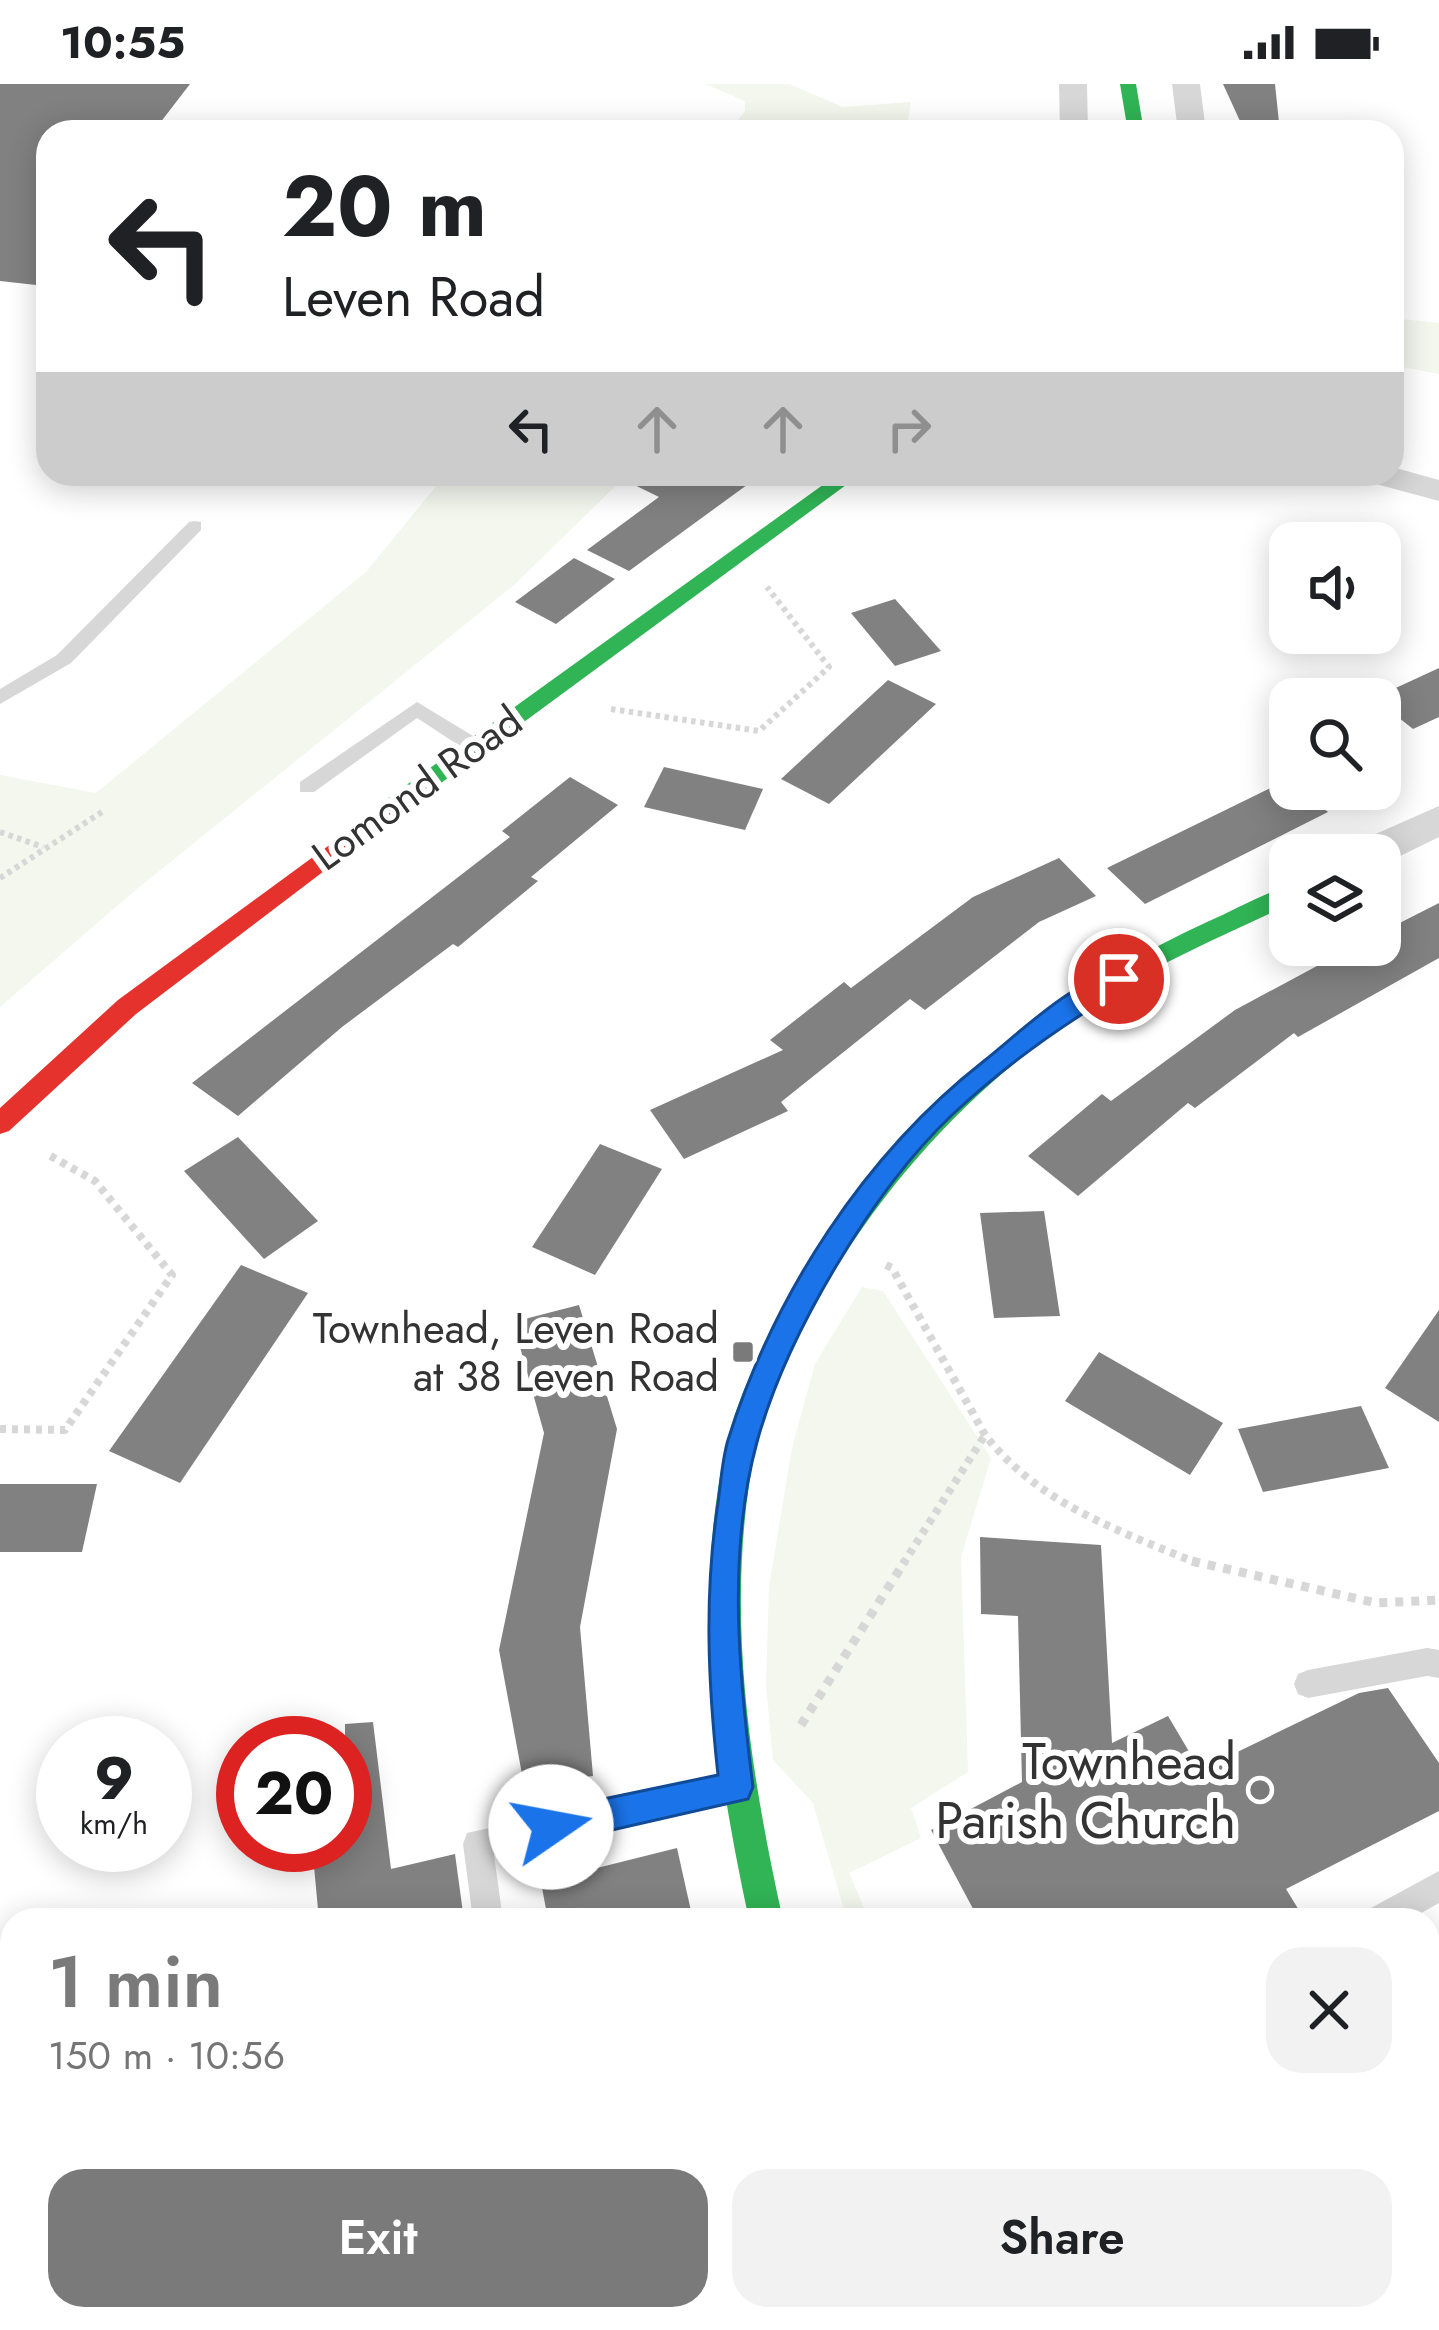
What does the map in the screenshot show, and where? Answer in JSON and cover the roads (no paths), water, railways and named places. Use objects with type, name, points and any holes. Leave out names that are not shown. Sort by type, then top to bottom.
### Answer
[{"type":"street","points":[[1073,84],[1073,120]]},
{"type":"street","points":[[1128,84],[1134,120]]},
{"type":"street","points":[[1186,84],[1190,120]]},
{"type":"street","points":[[1404,481],[1439,491]]},
{"type":"street","name":"Lomond Road","points":[[0,1124],[161,980],[538,698],[834,486]]},
{"type":"street","points":[[1401,839],[1439,820]]},
{"type":"street","points":[[763,1908],[736,1787],[724,1679],[725,1558],[742,1443],[783,1340],[834,1247],[889,1166],[941,1109],[1066,1010],[1269,905]]},
{"type":"lane","points":[[0,698],[64,658],[195,526]]},
{"type":"lane","points":[[307,787],[417,710],[476,747]]},
{"type":"lane","points":[[1308,1684],[1427,1662],[1439,1664]]},
{"type":"lane","points":[[486,1908],[478,1844],[736,1787]]},
{"type":"lane","points":[[1401,1908],[1439,1886]]},
{"type":"place","name":"Townhead, Leven Road at 38 Leven Road","points":[[743,1352]]},
{"type":"place","name":"Townhead Parish Church","points":[[1260,1790]]}]
